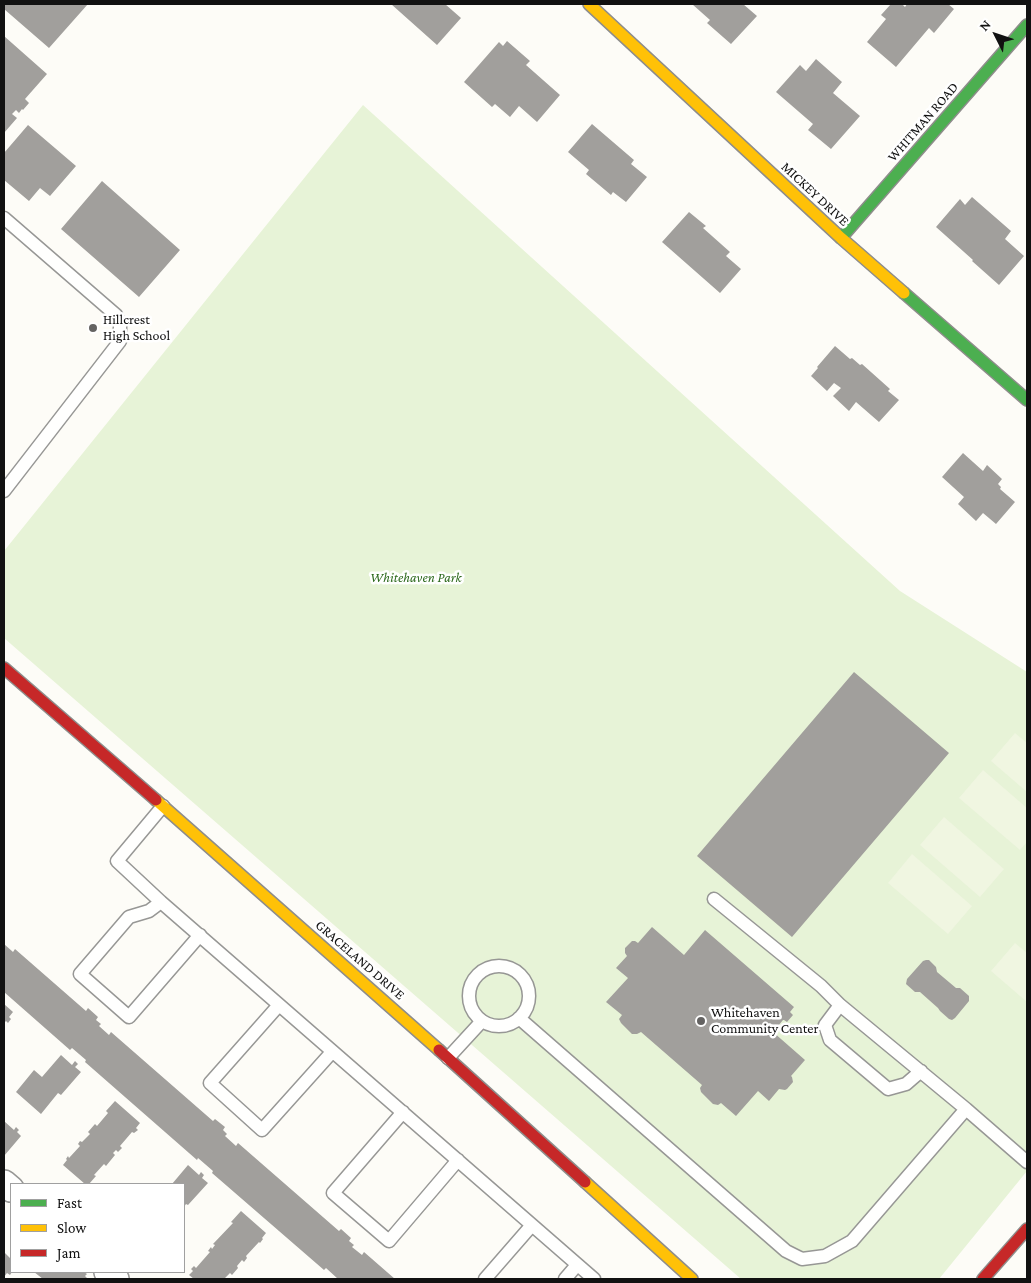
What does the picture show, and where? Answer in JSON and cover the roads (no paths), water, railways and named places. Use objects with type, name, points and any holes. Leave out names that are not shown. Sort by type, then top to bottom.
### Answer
[{"type":"street","name":"MICKEY DRIVE","points":[[589,4],[841,238],[1027,400]]},
{"type":"street","name":"WHITMAN ROAD","points":[[841,238],[1027,25]]},
{"type":"street","name":"GRACELAND DRIVE","points":[[4,668],[448,1058],[692,1279]]},
{"type":"street","points":[[982,1279],[1027,1229]]},
{"type":"lane","points":[[4,218],[116,315],[120,325],[120,341],[4,491]]},
{"type":"lane","points":[[163,806],[117,861],[332,1052],[594,1279]]},
{"type":"lane","points":[[714,899],[820,986],[840,1005],[1027,1162]]},
{"type":"lane","points":[[161,902],[149,911],[129,917],[80,974],[129,1017],[200,935]]},
{"type":"lane","points":[[499,965],[509,967],[518,972],[525,980],[528,990],[529,1000],[525,1010],[519,1018],[510,1024],[490,1025],[482,1021],[474,1014],[468,996],[474,978],[481,971],[499,965]]},
{"type":"lane","points":[[279,1005],[210,1084],[262,1130],[332,1052]]},
{"type":"lane","points":[[840,1005],[825,1025],[830,1040],[888,1089],[906,1084],[920,1071]]},
{"type":"lane","points":[[519,1018],[786,1251],[802,1259],[825,1256],[852,1241],[966,1109]]},
{"type":"lane","points":[[448,1058],[482,1021]]},
{"type":"lane","points":[[403,1112],[333,1193],[389,1241],[458,1160]]},
{"type":"lane","points":[[484,1279],[532,1225]]},
{"type":"lane","points":[[565,1279],[577,1265]]},
{"type":"place","name":"Hillcrest High School","points":[[93,328]]},
{"type":"place","name":"Whitehaven Community Center","points":[[701,1021]]},
{"type":"park label","name":"Whitehaven Park","points":[[416,578]]}]
